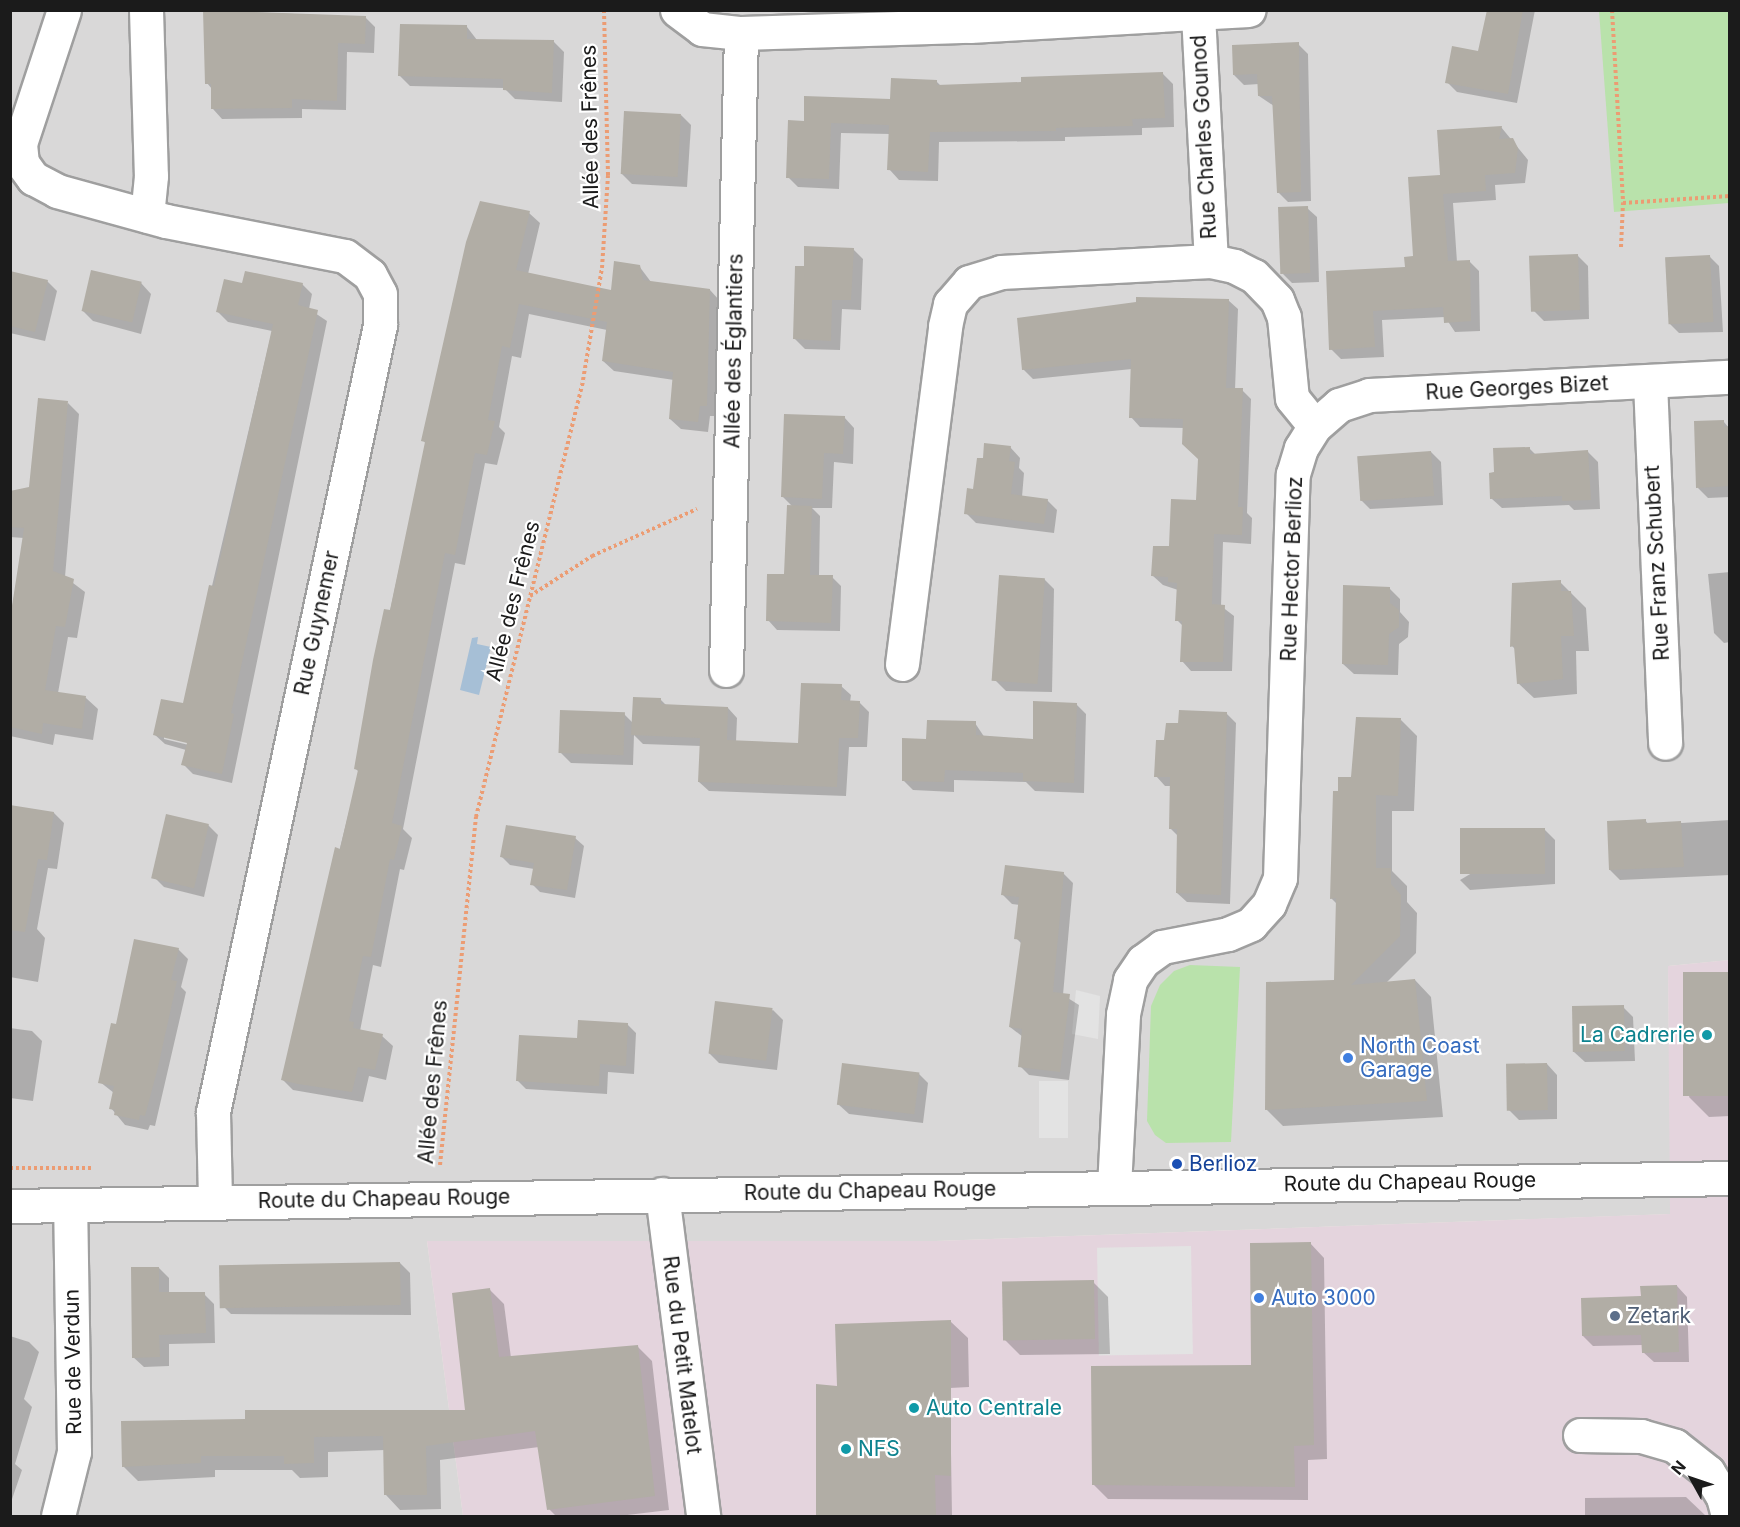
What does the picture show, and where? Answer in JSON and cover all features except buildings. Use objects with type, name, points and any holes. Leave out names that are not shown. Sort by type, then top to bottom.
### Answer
[{"type":"street","name":"Rue Guynemer","points":[[64,10],[23,133],[22,163],[33,178],[48,187],[147,216],[345,256],[370,275],[381,304],[380,326],[213,1112],[215,1203]]},
{"type":"street","points":[[146,10],[151,176],[147,216]]},
{"type":"street","points":[[677,10],[702,29],[741,33],[1249,10]]},
{"type":"street","name":"Rue Charles Gounod","points":[[1198,14],[1211,261]]},
{"type":"street","name":"Allée des Églantiers","points":[[726,670],[741,33]]},
{"type":"street","points":[[902,664],[945,326],[955,296],[977,277],[1001,272],[1211,261],[1234,266],[1254,276],[1277,300],[1284,317],[1292,398],[1315,426]]},
{"type":"street","name":"Rue Georges Bizet","points":[[1315,426],[1339,405],[1370,395],[1730,377]]},
{"type":"street","name":"Rue Franz Schubert","points":[[1650,382],[1665,743]]},
{"type":"street","name":"Rue Hector Berlioz","points":[[1114,1186],[1123,1014],[1130,980],[1143,961],[1162,947],[1228,934],[1251,924],[1269,904],[1280,878],[1293,474],[1301,448],[1315,426]]},
{"type":"street","name":"Route du Chapeau Rouge","points":[[10,1206],[1114,1186],[1730,1178]]},
{"type":"street","name":"Rue du Petit Matelot","points":[[662,1194],[703,1516]]},
{"type":"street","name":"Rue de Verdun","points":[[58,1516],[75,1452],[70,1205]]},
{"type":"street","points":[[1580,1435],[1641,1436],[1675,1446],[1708,1472],[1723,1497],[1728,1516]]},
{"type":"path","name":"Allée des Frênes","points":[[440,1199],[449,1056],[476,817],[583,380],[602,268],[608,175],[604,10]]},
{"type":"path","points":[[1612,10],[1623,203],[1621,247]]},
{"type":"path","points":[[1623,203],[1730,196]]},
{"type":"path","points":[[530,596],[592,556],[641,531],[694,509],[730,503]]},
{"type":"shaded area","points":[[10,11],[1729,11],[1730,960],[1668,966],[1671,1214],[936,1241],[427,1241],[463,1516],[11,1516]]},
{"type":"shaded area","points":[[1729,960],[1729,1516],[463,1516],[427,1241],[936,1241],[1670,1214],[1668,966]]},
{"type":"shaded area","points":[[1076,990],[1100,996],[1098,1039],[1072,1034]]},
{"type":"shaded area","points":[[1039,1081],[1068,1081],[1068,1138],[1039,1138]]},
{"type":"shaded area","points":[[1191,1246],[1193,1354],[1099,1356],[1097,1248]]},
{"type":"green space","points":[[1599,11],[1729,11],[1729,203],[1614,212]]},
{"type":"green space","points":[[1190,965],[1240,967],[1231,1142],[1166,1143],[1155,1135],[1147,1121],[1151,1006],[1160,985],[1174,971]]},
{"type":"water","points":[[478,637],[477,644],[491,647],[479,695],[460,690],[472,638]]},
{"type":"place","name":"La Cadrerie","points":[[1707,1035]]},
{"type":"place","name":"North Coast Garage","points":[[1348,1058]]},
{"type":"place","name":"Berlioz","points":[[1177,1164]]},
{"type":"place","name":"Auto 3000","points":[[1259,1298]]},
{"type":"place","name":"Zetark","points":[[1615,1316]]},
{"type":"place","name":"Auto Centrale","points":[[914,1408]]},
{"type":"place","name":"NFS","points":[[846,1449]]}]
